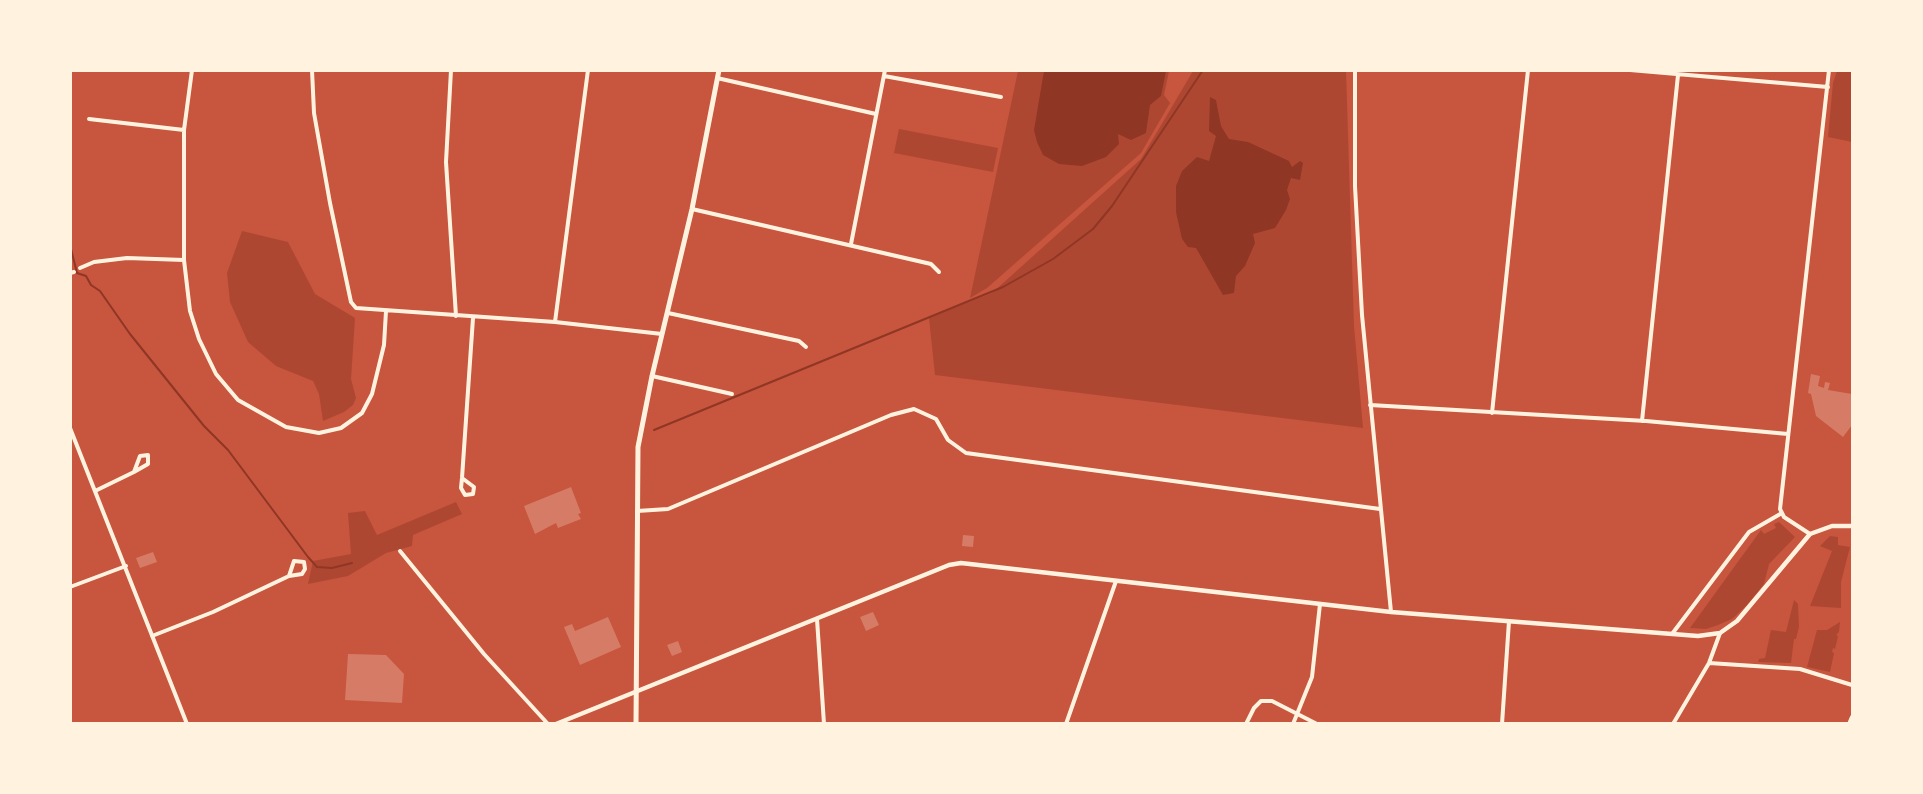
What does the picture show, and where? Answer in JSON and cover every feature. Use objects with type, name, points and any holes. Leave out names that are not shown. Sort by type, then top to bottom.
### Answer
[{"type":"main road","points":[[636,723],[638,447],[652,376],[692,209],[719,70]]},
{"type":"street","points":[[192,70],[184,130],[183,260],[190,311],[199,339],[216,374],[238,400],[266,417],[299,430],[319,433],[341,428],[362,413],[378,373],[384,345],[386,311]]},
{"type":"street","points":[[312,70],[314,113],[351,302],[356,308],[555,322],[663,334]]},
{"type":"street","points":[[451,70],[446,162],[456,316]]},
{"type":"street","points":[[555,322],[588,70]]},
{"type":"street","points":[[851,244],[885,70]]},
{"type":"street","points":[[1356,70],[1355,186],[1370,405],[1390,612]]},
{"type":"street","points":[[1492,413],[1528,70]]},
{"type":"street","points":[[1630,70],[1828,87]]},
{"type":"street","points":[[1782,513],[1788,434],[1829,70]]},
{"type":"street","points":[[1642,421],[1678,75]]},
{"type":"street","points":[[884,76],[1000,97]]},
{"type":"street","points":[[717,78],[876,114]]},
{"type":"street","points":[[89,119],[184,130]]},
{"type":"street","points":[[692,209],[931,264],[939,272]]},
{"type":"street","points":[[80,268],[94,262],[127,258],[183,260]]},
{"type":"street","points":[[668,313],[799,341],[806,347]]},
{"type":"street","points":[[462,477],[474,487],[473,494],[462,493],[462,477],[473,318]]},
{"type":"street","points":[[652,376],[732,394]]},
{"type":"street","points":[[1370,405],[1642,421],[1788,434]]},
{"type":"street","points":[[636,511],[668,508],[900,412],[914,409],[926,412],[936,419],[948,440],[966,453],[1380,509]]},
{"type":"street","points":[[70,428],[187,723]]},
{"type":"street","points":[[95,491],[134,472],[149,463],[148,455],[140,456],[134,472]]},
{"type":"street","points":[[1782,513],[1810,534]]},
{"type":"street","points":[[1672,634],[1749,532],[1782,513]]},
{"type":"street","points":[[556,723],[949,565],[961,563],[1390,612],[1698,636],[1720,633],[1737,621],[1810,534],[1832,526],[1852,526]]},
{"type":"street","points":[[400,551],[484,654],[548,723]]},
{"type":"street","points":[[152,636],[303,572],[304,562],[294,561],[289,576]]},
{"type":"street","points":[[70,587],[126,566]]},
{"type":"street","points":[[1066,723],[1116,580]]},
{"type":"street","points":[[1293,723],[1312,676],[1320,604]]},
{"type":"street","points":[[817,619],[824,723]]},
{"type":"street","points":[[1502,723],[1509,621]]},
{"type":"street","points":[[1673,723],[1709,663],[1720,633]]},
{"type":"street","points":[[1709,663],[1800,669],[1852,685]]},
{"type":"street","points":[[1246,723],[1254,708],[1261,701],[1272,701],[1317,723]]},
{"type":"street","points":[[1849,723],[1852,717]]},
{"type":"shaded area","points":[[1044,70],[1166,71],[1161,96],[1150,105],[1146,133],[1131,140],[1118,134],[1119,144],[1106,157],[1082,166],[1059,164],[1043,155],[1037,142],[1034,130]]},
{"type":"shaded area","points":[[1018,71],[1169,71],[1164,95],[1170,103],[1141,153],[987,288],[970,298]]},
{"type":"shaded area","points":[[1193,71],[1346,71],[1354,326],[1363,428],[935,375],[929,318],[992,293],[1141,159]]},
{"type":"shaded area","points":[[1837,71],[1852,71],[1852,142],[1828,137],[1833,83]]},
{"type":"shaded area","points":[[1210,97],[1216,100],[1221,126],[1229,139],[1248,142],[1289,161],[1292,167],[1300,161],[1303,163],[1300,180],[1291,178],[1287,190],[1290,199],[1286,210],[1275,228],[1253,234],[1255,243],[1245,266],[1236,276],[1234,293],[1223,295],[1196,248],[1188,247],[1182,239],[1176,212],[1176,186],[1182,171],[1197,157],[1209,161],[1216,136],[1209,131]]},
{"type":"shaded area","points":[[899,129],[998,148],[993,172],[894,153]]},
{"type":"shaded area","points":[[242,231],[288,242],[315,294],[355,318],[351,379],[356,398],[353,405],[344,412],[323,421],[319,394],[313,381],[276,366],[248,342],[230,302],[227,273]]},
{"type":"shaded area","points":[[456,502],[462,514],[413,535],[412,546],[386,553],[348,576],[308,584],[313,561],[351,554],[348,513],[365,511],[377,535]]},
{"type":"shaded area","points":[[1779,522],[1795,537],[1769,564],[1764,584],[1747,605],[1732,619],[1718,625],[1706,629],[1690,628],[1761,530],[1764,534],[1776,528],[1774,524]]},
{"type":"shaded area","points":[[1830,536],[1838,537],[1838,545],[1850,547],[1841,582],[1841,608],[1810,606],[1832,551],[1820,546]]},
{"type":"shaded area","points":[[1794,600],[1798,604],[1799,627],[1796,639],[1794,639],[1791,663],[1758,662],[1759,659],[1765,658],[1771,630],[1786,632]]},
{"type":"shaded area","points":[[1840,622],[1835,649],[1833,648],[1832,652],[1834,653],[1830,672],[1807,667],[1817,630],[1827,630]]},
{"type":"building","points":[[1811,374],[1820,376],[1818,386],[1824,388],[1825,382],[1830,383],[1828,390],[1852,394],[1852,425],[1843,437],[1816,416],[1811,394],[1808,393]]},
{"type":"building","points":[[571,487],[581,519],[558,528],[556,523],[535,534],[524,506]]},
{"type":"building","points":[[963,535],[974,536],[973,547],[962,546]]},
{"type":"building","points":[[153,552],[157,562],[140,568],[136,558]]},
{"type":"building","points":[[873,612],[879,625],[866,631],[860,617]]},
{"type":"building","points":[[608,617],[621,647],[580,665],[564,627],[572,624],[575,631]]},
{"type":"building","points":[[678,641],[682,652],[672,656],[667,645]]},
{"type":"building","points":[[348,654],[386,655],[404,674],[402,703],[345,700]]},
{"type":"waterway","points":[[654,430],[1003,287],[1053,259],[1093,229],[1112,206],[1203,70]]},
{"type":"waterway","points":[[70,245],[77,273],[86,276],[91,285],[100,291],[130,334],[204,426],[228,450],[308,557],[317,567],[332,568],[352,563]]}]
